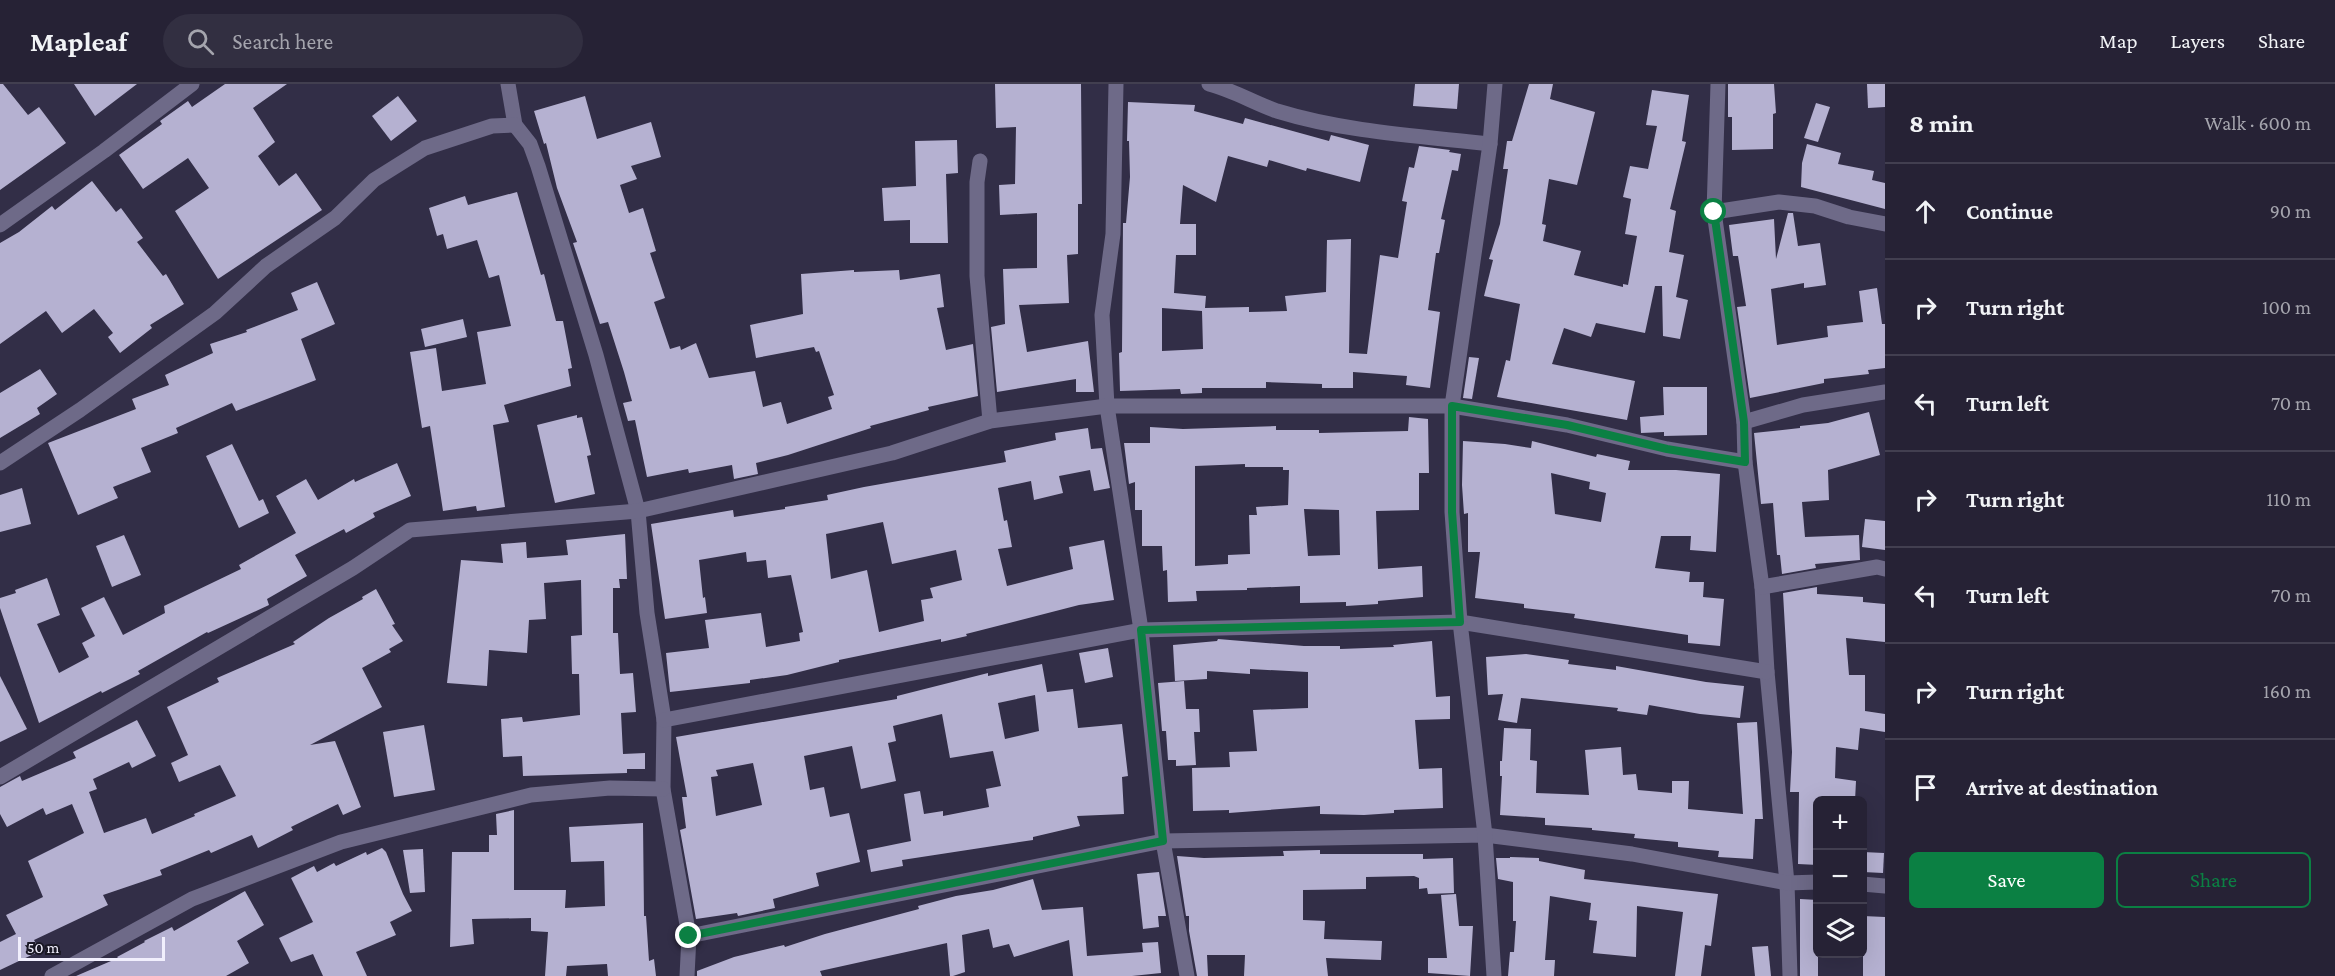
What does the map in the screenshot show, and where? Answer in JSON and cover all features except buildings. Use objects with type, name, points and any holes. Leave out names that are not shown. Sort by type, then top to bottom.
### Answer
[{"type":"street","points":[[0,225],[104,151],[192,84]]},
{"type":"street","points":[[507,84],[515,125],[530,144],[538,166],[596,355],[638,511],[647,613],[664,720],[663,789],[689,936],[687,976]]},
{"type":"street","points":[[1116,84],[1113,234],[1102,315],[1107,406],[1141,630],[1163,841],[1187,976]]},
{"type":"street","points":[[1209,84],[1277,111],[1323,122],[1363,130],[1490,144]]},
{"type":"street","points":[[1494,976],[1485,836],[1460,622],[1452,512],[1452,406],[1490,144],[1495,84]]},
{"type":"street","points":[[1718,84],[1714,212],[1744,422],[1745,462],[1762,587],[1767,672],[1786,883],[1790,976]]},
{"type":"street","points":[[0,464],[215,313],[266,266],[335,218],[374,180],[425,148],[492,126],[515,125]]},
{"type":"street","points":[[980,161],[977,182],[977,276],[990,421]]},
{"type":"street","points":[[1714,212],[1779,202],[1815,206],[1849,217],[1885,224]]},
{"type":"street","points":[[1744,422],[1803,405],[1885,392]]},
{"type":"street","points":[[0,777],[353,568],[410,530],[638,511],[892,453],[990,421],[1107,406],[1452,406],[1567,425],[1667,449],[1745,462]]},
{"type":"street","points":[[1762,587],[1877,567],[1885,568]]},
{"type":"street","points":[[664,720],[1141,630],[1460,622],[1767,672]]},
{"type":"street","points":[[52,976],[192,899],[341,843],[531,795],[610,789],[663,789]]},
{"type":"street","points":[[689,936],[1163,841],[1485,836],[1632,854],[1786,883],[1813,882]]},
{"type":"street","points":[[1867,884],[1885,886]]},
{"type":"route","points":[[689,936],[1163,841],[1141,630],[1460,622],[1452,512],[1452,406],[1567,425],[1667,449],[1745,462],[1744,422],[1714,212]]}]
